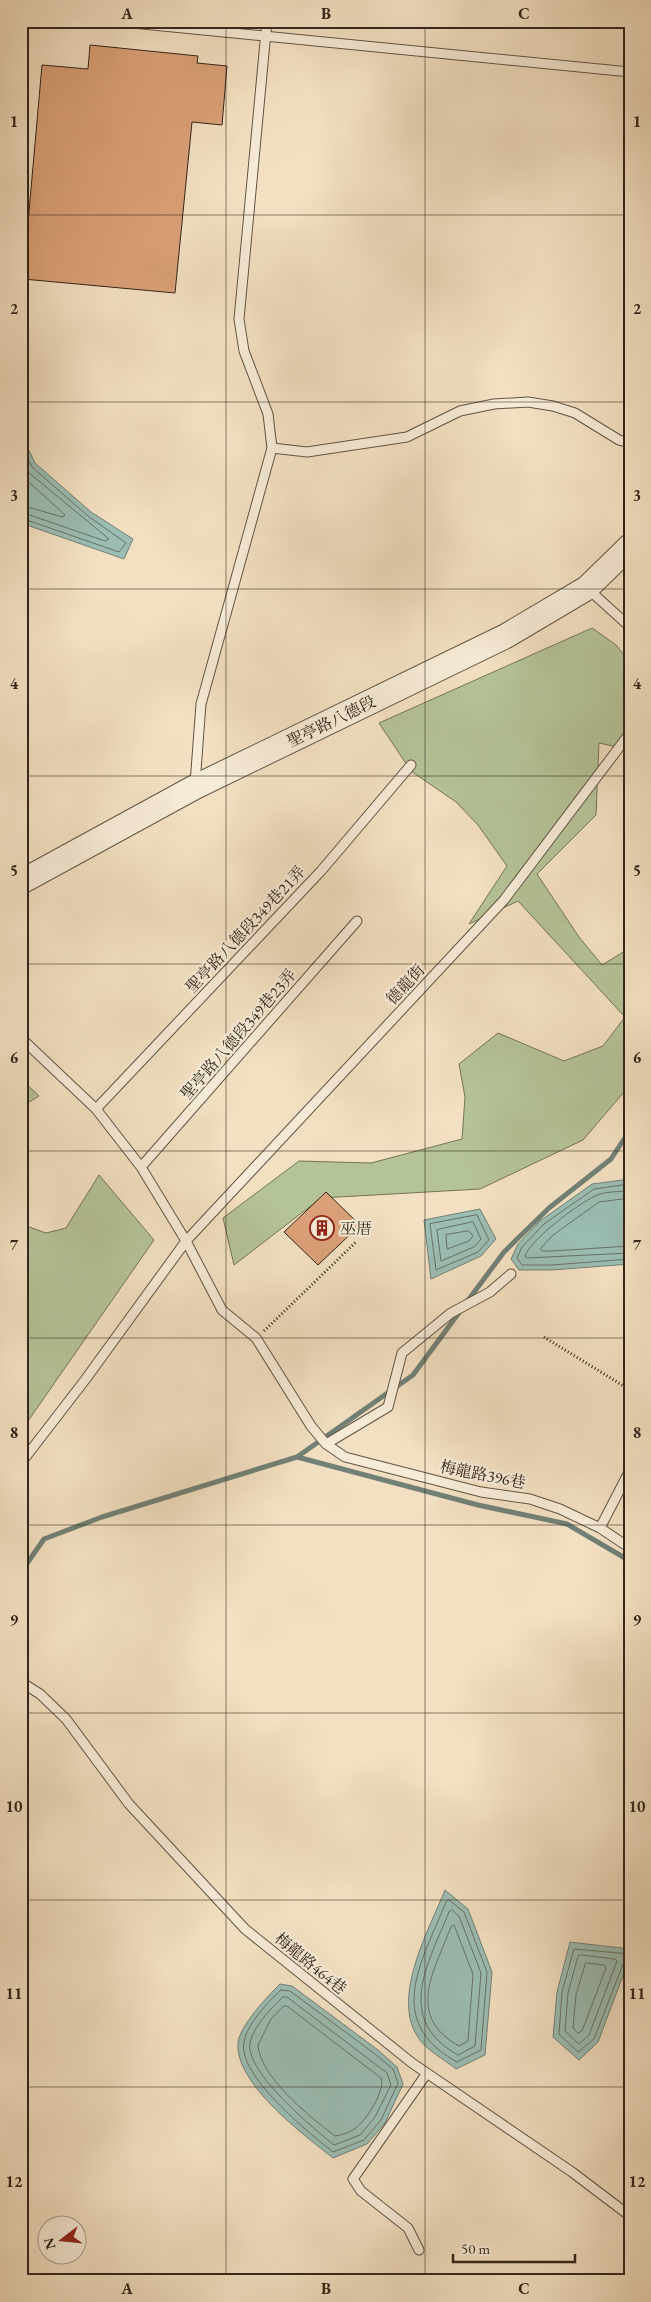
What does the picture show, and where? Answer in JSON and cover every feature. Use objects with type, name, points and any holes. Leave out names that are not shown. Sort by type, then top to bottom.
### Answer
[{"type":"street","name":"聖亭路八德段","points":[[21,882],[195,787],[506,636],[587,588],[630,546]]},
{"type":"lane","points":[[112,21],[630,72]]},
{"type":"lane","points":[[195,787],[200,704],[272,448],[268,414],[244,351],[239,318],[267,21]]},
{"type":"lane","points":[[272,448],[307,452],[407,437],[460,411],[494,404],[528,402],[553,406],[575,414],[619,440],[630,443]]},
{"type":"lane","points":[[587,588],[630,627]]},
{"type":"lane","name":"德龍街","points":[[21,1463],[85,1380],[186,1241],[504,900],[630,733]]},
{"type":"lane","name":"聖亭路八德段349巷21弄","points":[[96,1109],[321,871],[411,766]]},
{"type":"lane","name":"聖亭路八德段349巷23弄","points":[[141,1167],[357,921]]},
{"type":"lane","name":"梅龍路396巷","points":[[21,1038],[96,1109],[141,1167],[186,1241],[222,1310],[256,1338],[311,1426],[326,1444],[344,1457],[481,1492],[530,1499],[560,1509],[600,1528],[630,1548]]},
{"type":"lane","points":[[326,1444],[388,1407],[402,1353],[451,1313],[490,1292],[511,1274]]},
{"type":"lane","points":[[600,1528],[630,1470]]},
{"type":"lane","name":"梅龍路464巷","points":[[21,1682],[40,1694],[66,1719],[130,1804],[245,1929],[427,2073],[572,2172],[630,2216]]},
{"type":"lane","points":[[419,2250],[408,2228],[361,2191],[353,2179],[427,2073]]},
{"type":"path","points":[[256,1338],[356,1241]]},
{"type":"path","points":[[544,1337],[630,1390]]},
{"type":"green space","points":[[592,628],[616,645],[630,662],[630,750],[599,743],[596,815],[537,874],[579,937],[602,965],[630,948],[630,1085],[583,1140],[480,1189],[321,1198],[234,1265],[223,1218],[299,1161],[371,1163],[462,1139],[465,1097],[459,1064],[498,1033],[564,1061],[603,1046],[625,1017],[518,901],[469,924],[507,866],[478,825],[456,802],[411,771],[379,723]]},
{"type":"green space","points":[[21,1079],[39,1096],[21,1107]]},
{"type":"green space","points":[[99,1175],[154,1240],[21,1431],[21,1224],[46,1233],[66,1228]]},
{"type":"water","points":[[21,434],[35,463],[91,512],[133,539],[124,559],[21,523]]},
{"type":"water","points":[[630,1179],[630,1264],[552,1270],[519,1270],[511,1259],[518,1244],[540,1221],[592,1184]]},
{"type":"water","points":[[480,1209],[496,1239],[481,1256],[431,1279],[424,1220]]},
{"type":"water","points":[[445,1890],[468,1909],[492,1972],[485,2055],[456,2069],[432,2052],[420,2040],[412,2024],[409,2005],[410,1986],[415,1965]]},
{"type":"water","points":[[570,1942],[630,1949],[627,1965],[598,2042],[579,2060],[553,2037],[557,1992]]},
{"type":"water","points":[[280,1984],[292,1986],[378,2050],[397,2067],[403,2084],[385,2123],[367,2144],[333,2158],[289,2122],[259,2091],[248,2075],[240,2059],[238,2043],[240,2036],[255,2011]]},
{"type":"building","points":[[90,45],[198,56],[197,63],[227,66],[222,125],[192,122],[175,293],[23,279],[42,65],[88,69]]},
{"type":"building","name":"巫厝","points":[[326,1192],[360,1225],[318,1265],[284,1232]]},
{"type":"waterway","points":[[466,1303],[504,1252],[549,1208],[611,1159],[630,1130]]},
{"type":"waterway","points":[[21,1572],[44,1539],[102,1517],[297,1457],[413,1375],[461,1310]]},
{"type":"waterway","points":[[297,1457],[478,1505],[567,1524],[630,1561]]},
{"type":"place","name":"巫厝","points":[[322,1228]]}]
